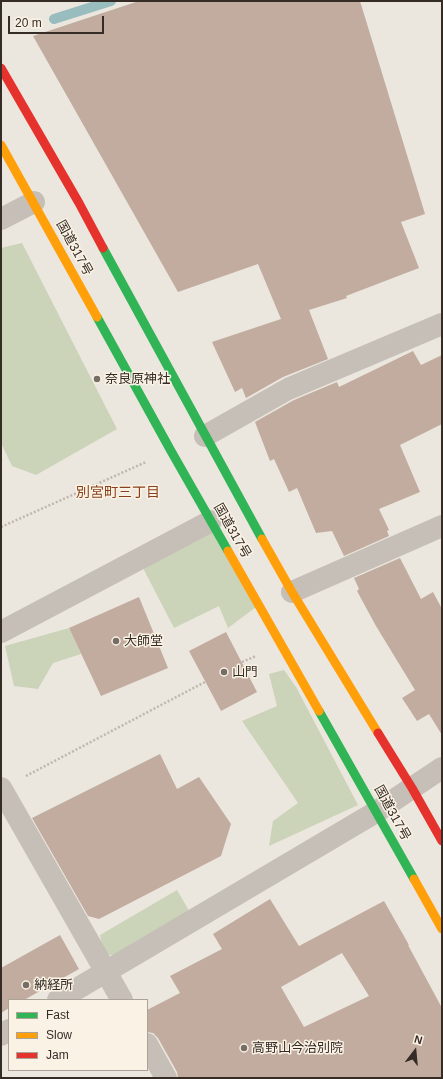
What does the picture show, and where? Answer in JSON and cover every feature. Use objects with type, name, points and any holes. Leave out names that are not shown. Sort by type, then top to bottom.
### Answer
[{"type":"highway","name":"国道317号","points":[[1,68],[79,203],[205,436],[292,592],[412,788],[442,841]]},
{"type":"highway","name":"国道317号","points":[[1,145],[171,451],[442,929]]},
{"type":"street","points":[[1,219],[34,202]]},
{"type":"street","points":[[205,436],[288,389],[442,324]]},
{"type":"street","points":[[1,632],[211,521]]},
{"type":"street","points":[[292,592],[442,526]]},
{"type":"street","points":[[60,999],[376,812],[442,768]]},
{"type":"street","points":[[1,789],[121,999]]},
{"type":"street","points":[[148,1046],[166,1078]]},
{"type":"path","points":[[1,527],[171,451]]},
{"type":"path","points":[[1,789],[205,682]]},
{"type":"green space","points":[[22,243],[117,429],[36,475],[12,466],[1,443],[1,248]]},
{"type":"green space","points":[[214,531],[256,607],[228,628],[219,606],[174,628],[143,568]]},
{"type":"green space","points":[[69,628],[81,654],[53,663],[38,689],[14,686],[5,646]]},
{"type":"green space","points":[[284,670],[296,687],[358,805],[269,846],[273,821],[298,803],[242,721],[277,706],[269,674]]},
{"type":"green space","points":[[177,890],[191,914],[120,956],[104,954],[100,935]]},
{"type":"building","points":[[139,1],[360,1],[425,214],[401,222],[419,268],[346,296],[347,298],[309,310],[328,359],[283,377],[246,398],[242,388],[235,392],[212,342],[281,319],[258,264],[178,292],[33,36]]},
{"type":"building","points":[[413,351],[421,365],[442,355],[442,424],[400,445],[420,492],[379,509],[389,530],[387,531],[389,536],[344,556],[332,531],[316,533],[297,488],[289,492],[274,459],[270,461],[255,422],[294,400],[337,382],[339,387]]},
{"type":"building","points":[[400,558],[421,599],[433,592],[442,609],[442,735],[429,714],[417,721],[402,698],[415,690],[376,626],[357,591],[359,589],[354,578]]},
{"type":"building","name":"大師堂","points":[[139,597],[168,668],[101,696],[69,628]]},
{"type":"building","name":"山門","points":[[226,632],[257,692],[221,711],[189,651]]},
{"type":"building","points":[[160,754],[177,789],[199,777],[231,824],[221,856],[99,919],[88,916],[32,818]]},
{"type":"building","points":[[270,899],[299,946],[384,901],[442,1008],[442,1078],[178,1078],[177,1072],[158,1038],[153,1033],[148,1032],[148,1009],[180,993],[170,976],[222,949],[213,934]],"holes":[[[342,953],[369,996],[304,1027],[281,987]]]},
{"type":"building","name":"納経所","points":[[60,935],[79,969],[26,999],[8,999],[8,1009],[1,1013],[1,968]]},
{"type":"waterway","points":[[54,19],[111,1]]},
{"type":"traffic: fast","points":[[103,248],[262,539]]},
{"type":"traffic: fast","points":[[97,317],[228,551]]},
{"type":"traffic: fast","points":[[319,711],[414,879]]},
{"type":"traffic: slow","points":[[1,145],[97,317]]},
{"type":"traffic: slow","points":[[262,539],[292,592],[378,733]]},
{"type":"traffic: slow","points":[[228,551],[319,711]]},
{"type":"traffic: slow","points":[[414,879],[442,929]]},
{"type":"traffic: jam","points":[[1,68],[79,203],[103,248]]},
{"type":"traffic: jam","points":[[378,733],[412,788],[442,841]]},
{"type":"place","name":"奈良原神社","points":[[97,379]]},
{"type":"place","name":"大師堂","points":[[116,641]]},
{"type":"place","name":"山門","points":[[224,672]]},
{"type":"place","name":"納経所","points":[[26,985]]},
{"type":"place","name":"高野山今治別院","points":[[244,1048]]},
{"type":"district","name":"別宮町三丁目","points":[[118,493]]}]
